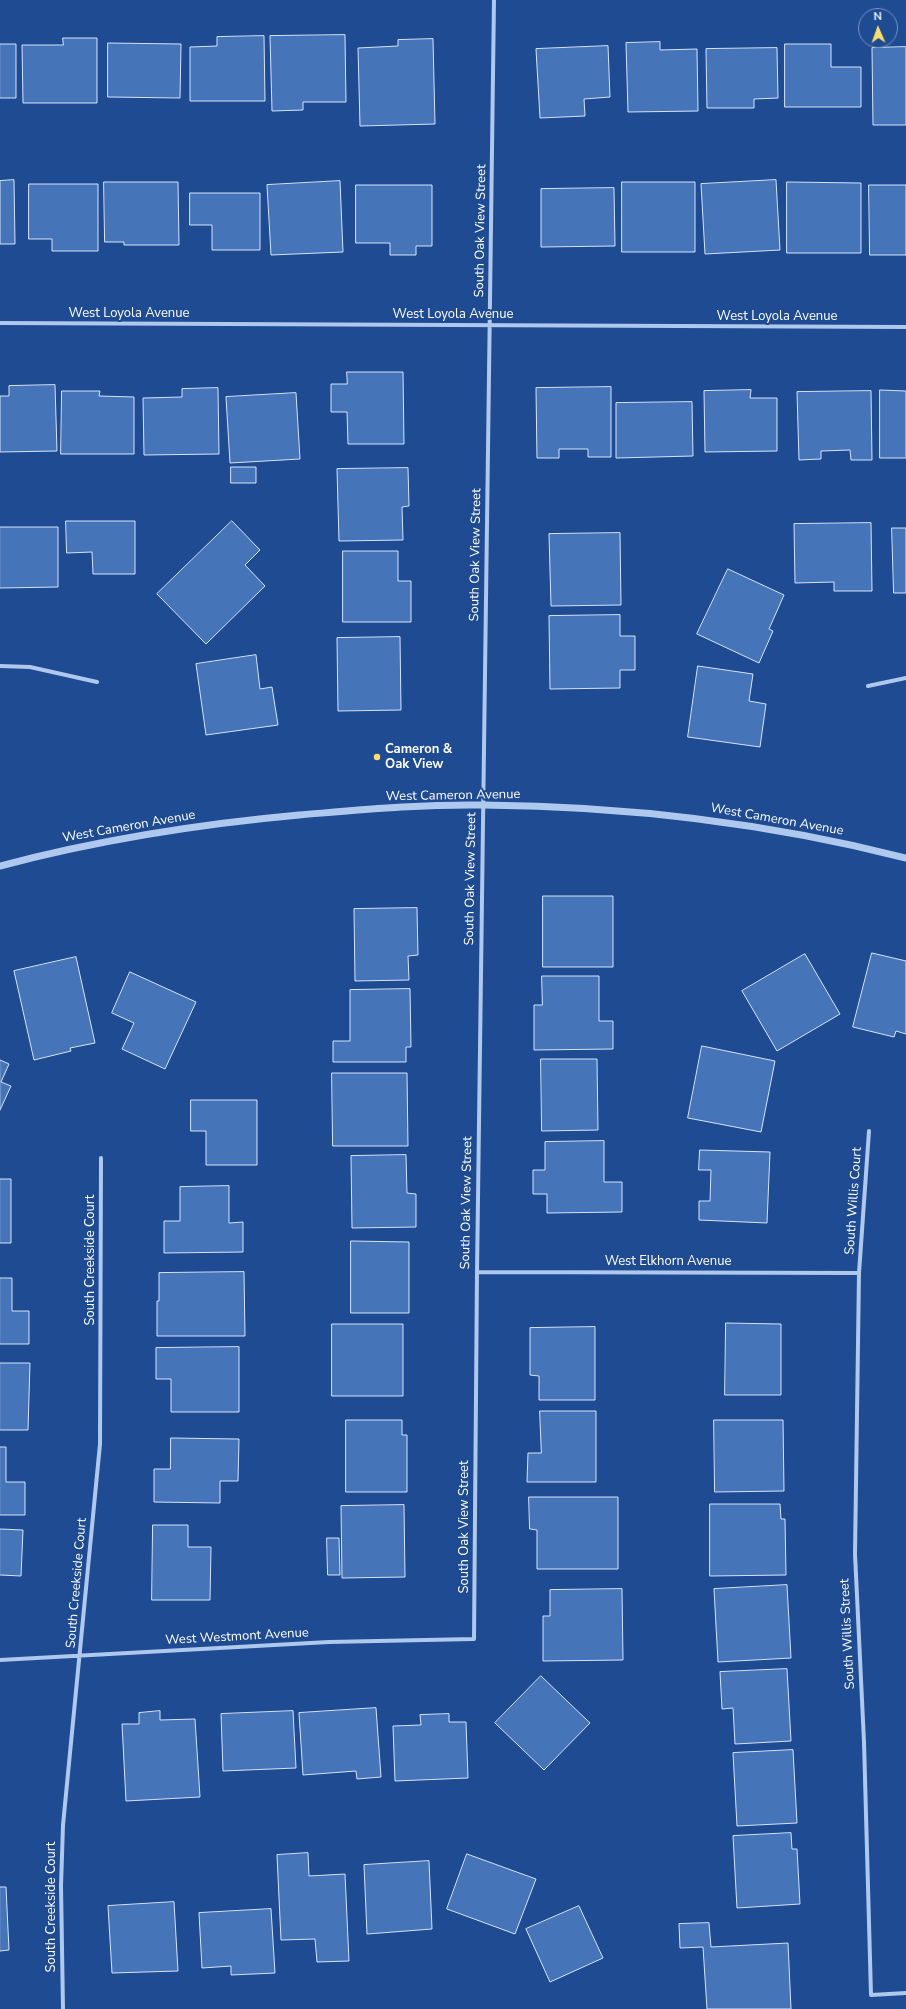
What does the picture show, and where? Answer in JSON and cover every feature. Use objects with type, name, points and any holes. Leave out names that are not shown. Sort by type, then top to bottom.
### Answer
[{"type":"street","name":"South Oak View Street","points":[[474,1639],[476,1272],[494,0]]},
{"type":"street","name":"West Loyola Avenue","points":[[0,323],[906,327]]},
{"type":"street","points":[[0,666],[30,667],[97,682]]},
{"type":"street","points":[[868,686],[906,678]]},
{"type":"street","name":"West Cameron Avenue","points":[[0,866],[79,848],[214,824],[351,810],[419,806],[482,805],[580,808],[664,814],[799,835],[870,849],[906,858]]},
{"type":"street","name":"South Willis Court","points":[[859,1273],[869,1131]]},
{"type":"street","name":"South Creekside Court","points":[[63,2009],[61,1886],[63,1825],[100,1444],[101,1158]]},
{"type":"street","name":"West Elkhorn Avenue","points":[[476,1272],[859,1273]]},
{"type":"street","name":"South Willis Street","points":[[859,1273],[855,1554],[864,1742],[871,1995],[906,1993]]},
{"type":"street","name":"West Westmont Avenue","points":[[0,1660],[329,1642],[474,1639]]},
{"type":"building","points":[[345,35],[346,102],[303,102],[303,110],[272,111],[270,36]]},
{"type":"building","points":[[264,36],[265,101],[190,101],[190,47],[217,46],[217,37]]},
{"type":"building","points":[[63,38],[97,38],[97,103],[23,103],[22,45],[63,45]]},
{"type":"building","points":[[433,39],[435,124],[360,126],[358,48],[398,46],[398,40]]},
{"type":"building","points":[[660,42],[660,50],[697,49],[698,111],[628,112],[626,43]]},
{"type":"building","points":[[108,43],[181,44],[180,98],[108,97]]},
{"type":"building","points":[[0,44],[16,44],[16,98],[0,98]]},
{"type":"building","points":[[785,44],[831,44],[831,67],[861,67],[861,107],[785,107]]},
{"type":"building","points":[[608,46],[610,97],[584,99],[585,116],[540,118],[536,49]]},
{"type":"building","points":[[906,47],[906,125],[873,125],[872,48]]},
{"type":"building","points":[[777,48],[778,98],[754,99],[754,108],[707,108],[706,49]]},
{"type":"building","points":[[14,180],[15,244],[0,244],[0,181]]},
{"type":"building","points":[[776,180],[780,250],[705,254],[701,184]]},
{"type":"building","points":[[340,181],[343,252],[271,255],[267,185]]},
{"type":"building","points":[[104,182],[178,182],[179,245],[124,245],[124,242],[105,242]]},
{"type":"building","points":[[622,182],[695,182],[695,252],[622,252]]},
{"type":"building","points":[[787,182],[861,183],[861,253],[787,253]]},
{"type":"building","points":[[29,184],[98,184],[98,251],[52,251],[52,239],[29,239]]},
{"type":"building","points":[[356,185],[432,185],[432,246],[416,246],[416,255],[390,255],[390,243],[356,243]]},
{"type":"building","points":[[869,185],[906,185],[906,255],[870,255]]},
{"type":"building","points":[[614,188],[615,246],[541,247],[541,189]]},
{"type":"building","points":[[190,193],[260,193],[260,250],[212,250],[212,225],[190,225]]},
{"type":"building","points":[[347,372],[403,372],[404,444],[348,444],[347,412],[331,412],[331,384],[347,384]]},
{"type":"building","points":[[55,385],[57,451],[0,452],[0,396],[9,396],[9,386]]},
{"type":"building","points":[[611,387],[611,457],[588,457],[588,449],[559,449],[559,458],[537,458],[536,388]]},
{"type":"building","points":[[218,388],[219,454],[144,455],[143,398],[182,397],[182,389]]},
{"type":"building","points":[[751,390],[750,398],[777,398],[777,451],[705,452],[704,391]]},
{"type":"building","points":[[880,390],[906,391],[906,458],[880,458]]},
{"type":"building","points":[[62,391],[100,391],[99,396],[134,397],[134,454],[61,454]]},
{"type":"building","points":[[871,391],[872,460],[851,460],[850,450],[821,451],[821,459],[799,460],[797,392]]},
{"type":"building","points":[[296,393],[300,459],[230,463],[226,397]]},
{"type":"building","points":[[692,402],[693,456],[616,458],[616,403]]},
{"type":"building","points":[[231,467],[256,467],[256,483],[231,483]]},
{"type":"building","points":[[408,468],[409,506],[402,507],[403,540],[339,541],[337,469]]},
{"type":"building","points":[[66,521],[135,521],[135,574],[93,574],[92,552],[67,553]]},
{"type":"building","points":[[232,521],[260,550],[245,565],[265,586],[206,644],[157,594]]},
{"type":"building","points":[[871,523],[872,591],[834,591],[834,582],[795,583],[794,524]]},
{"type":"building","points":[[0,527],[58,527],[58,587],[0,588]]},
{"type":"building","points":[[892,528],[906,528],[906,593],[894,593]]},
{"type":"building","points":[[620,533],[621,605],[551,606],[549,534]]},
{"type":"building","points":[[343,551],[398,551],[398,581],[411,581],[411,622],[343,622]]},
{"type":"building","points":[[728,569],[784,595],[769,629],[773,631],[759,663],[697,634]]},
{"type":"building","points":[[620,615],[620,636],[635,636],[635,670],[620,670],[620,688],[550,689],[549,616]]},
{"type":"building","points":[[400,637],[401,710],[338,711],[337,638]]},
{"type":"building","points":[[256,655],[260,689],[272,687],[278,725],[206,735],[196,664]]},
{"type":"building","points":[[698,666],[753,674],[749,701],[766,704],[760,747],[688,737]]},
{"type":"building","points":[[543,896],[613,896],[613,967],[543,967]]},
{"type":"building","points":[[417,908],[418,955],[408,956],[409,980],[355,981],[354,909]]},
{"type":"building","points":[[872,953],[906,961],[906,1034],[896,1031],[894,1037],[853,1027]]},
{"type":"building","points":[[805,954],[840,1014],[777,1051],[742,991]]},
{"type":"building","points":[[76,957],[95,1043],[70,1048],[71,1051],[34,1060],[14,971]]},
{"type":"building","points":[[130,972],[196,1002],[165,1069],[122,1049],[134,1023],[112,1013]]},
{"type":"building","points":[[542,976],[599,976],[599,1021],[613,1021],[613,1049],[534,1050],[534,1005],[542,1005]]},
{"type":"building","points":[[410,989],[411,1047],[406,1047],[406,1062],[333,1062],[333,1041],[350,1041],[350,990]]},
{"type":"building","points":[[702,1046],[775,1061],[761,1132],[688,1118]]},
{"type":"building","points":[[541,1059],[597,1059],[598,1130],[542,1131]]},
{"type":"building","points":[[0,1060],[9,1064],[1,1082],[11,1086],[0,1110]]},
{"type":"building","points":[[332,1073],[407,1073],[408,1146],[333,1146]]},
{"type":"building","points":[[191,1100],[257,1100],[257,1165],[206,1165],[206,1131],[191,1131]]},
{"type":"building","points":[[604,1141],[604,1182],[622,1182],[622,1212],[547,1213],[547,1194],[533,1194],[533,1170],[545,1170],[545,1142]]},
{"type":"building","points":[[700,1150],[770,1152],[767,1223],[699,1220],[699,1201],[710,1201],[711,1170],[699,1170]]},
{"type":"building","points":[[406,1155],[407,1193],[416,1194],[416,1227],[352,1228],[351,1156]]},
{"type":"building","points":[[0,1179],[11,1179],[11,1243],[0,1243]]},
{"type":"building","points":[[229,1186],[229,1223],[243,1222],[243,1252],[164,1253],[164,1221],[180,1221],[180,1187]]},
{"type":"building","points":[[351,1241],[409,1242],[409,1313],[351,1313]]},
{"type":"building","points":[[244,1272],[245,1336],[157,1336],[159,1273]]},
{"type":"building","points":[[0,1278],[12,1278],[12,1311],[29,1311],[29,1344],[0,1344]]},
{"type":"building","points":[[726,1323],[781,1324],[781,1395],[725,1395]]},
{"type":"building","points":[[332,1324],[403,1324],[403,1396],[332,1396]]},
{"type":"building","points":[[595,1327],[595,1400],[539,1400],[539,1376],[530,1375],[530,1328]]},
{"type":"building","points":[[239,1347],[239,1412],[171,1412],[171,1379],[156,1379],[156,1348]]},
{"type":"building","points":[[0,1363],[30,1363],[28,1430],[0,1430]]},
{"type":"building","points":[[540,1411],[596,1411],[596,1482],[527,1482],[528,1453],[541,1453]]},
{"type":"building","points":[[346,1420],[402,1420],[402,1435],[407,1435],[407,1492],[346,1492]]},
{"type":"building","points":[[714,1420],[783,1420],[784,1491],[715,1492]]},
{"type":"building","points":[[171,1438],[239,1439],[238,1481],[220,1481],[220,1503],[154,1502],[154,1469],[170,1469]]},
{"type":"building","points":[[0,1447],[6,1447],[6,1482],[25,1482],[25,1515],[0,1515]]},
{"type":"building","points":[[529,1497],[618,1497],[618,1569],[537,1569],[537,1530],[530,1529]]},
{"type":"building","points":[[710,1504],[780,1504],[781,1519],[785,1519],[786,1575],[710,1576]]},
{"type":"building","points":[[404,1505],[405,1577],[342,1578],[341,1506]]},
{"type":"building","points":[[153,1525],[188,1525],[188,1547],[211,1547],[210,1600],[152,1600]]},
{"type":"building","points":[[0,1529],[23,1530],[21,1576],[0,1575]]},
{"type":"building","points":[[327,1538],[339,1538],[340,1575],[328,1575]]},
{"type":"building","points":[[787,1585],[791,1658],[718,1662],[714,1589]]},
{"type":"building","points":[[622,1589],[623,1660],[543,1661],[543,1616],[550,1616],[550,1590]]},
{"type":"building","points":[[787,1669],[791,1741],[735,1744],[733,1708],[722,1709],[720,1672]]},
{"type":"building","points":[[541,1676],[590,1723],[544,1770],[495,1723]]},
{"type":"building","points":[[376,1708],[381,1777],[357,1779],[356,1771],[303,1775],[299,1713]]},
{"type":"building","points":[[160,1711],[160,1720],[195,1719],[200,1797],[126,1801],[122,1724],[139,1724],[139,1713]]},
{"type":"building","points":[[293,1711],[296,1768],[223,1771],[221,1714]]},
{"type":"building","points":[[449,1714],[449,1722],[466,1722],[468,1778],[395,1781],[393,1726],[421,1725],[420,1715]]},
{"type":"building","points":[[793,1750],[797,1823],[737,1826],[733,1753]]},
{"type":"building","points":[[791,1833],[792,1849],[797,1849],[800,1904],[737,1908],[733,1836]]},
{"type":"building","points":[[308,1853],[309,1876],[345,1874],[349,1961],[317,1962],[315,1939],[281,1940],[277,1855]]},
{"type":"building","points":[[467,1854],[536,1879],[515,1934],[447,1909]]},
{"type":"building","points":[[429,1861],[432,1929],[367,1934],[364,1865]]},
{"type":"building","points":[[0,1887],[6,1887],[9,1950],[0,1951]]},
{"type":"building","points":[[174,1902],[178,1971],[112,1973],[108,1906]]},
{"type":"building","points":[[579,1906],[603,1958],[550,1982],[526,1929]]},
{"type":"building","points":[[271,1909],[275,1973],[231,1975],[231,1966],[202,1968],[199,1913]]},
{"type":"building","points":[[709,1923],[711,1947],[788,1943],[791,2009],[707,2009],[703,1947],[680,1948],[679,1924]]},
{"type":"place","name":"Cameron & Oak View","points":[[377,757]]}]
